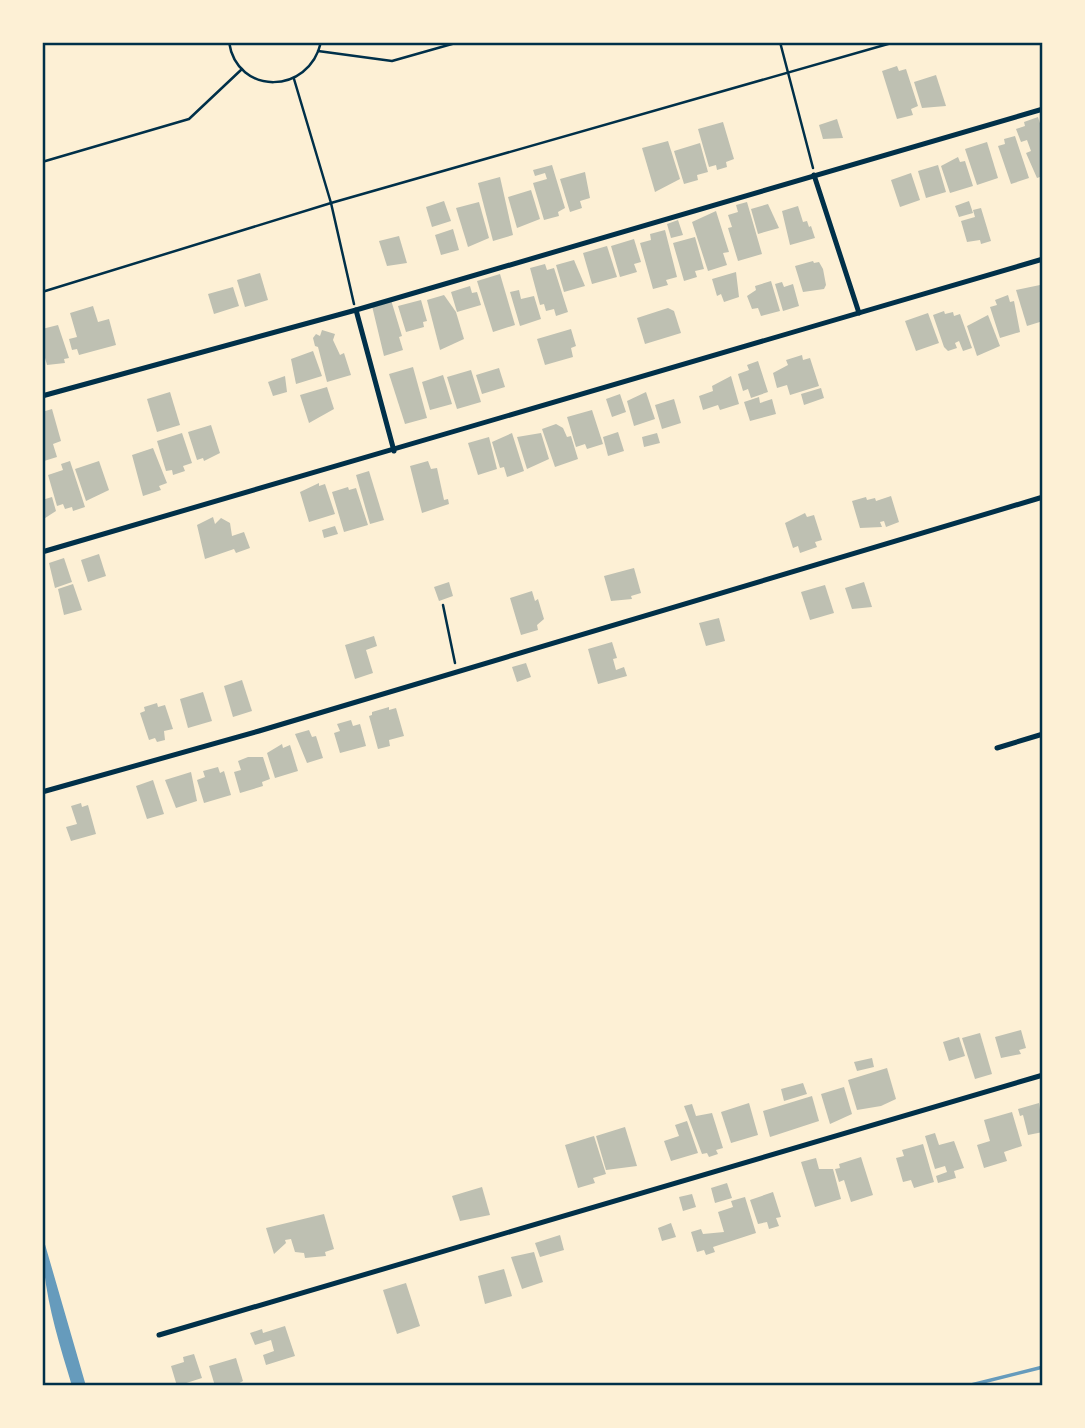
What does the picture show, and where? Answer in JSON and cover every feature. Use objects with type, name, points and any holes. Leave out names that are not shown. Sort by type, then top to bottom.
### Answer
[{"type":"street","points":[[42,396],[356,310],[1043,109]]},
{"type":"street","points":[[814,175],[859,313]]},
{"type":"street","points":[[42,552],[1043,259]]},
{"type":"street","points":[[356,310],[394,451]]},
{"type":"street","points":[[42,792],[259,731],[1043,497]]},
{"type":"street","points":[[997,748],[1043,734]]},
{"type":"street","points":[[159,1335],[1043,1075]]},
{"type":"path","points":[[229,42],[242,69],[263,81],[279,83],[294,79],[307,70],[321,42]]},
{"type":"path","points":[[318,51],[392,61],[459,42]]},
{"type":"path","points":[[780,42],[814,175]]},
{"type":"path","points":[[42,292],[331,203],[895,42]]},
{"type":"path","points":[[42,162],[189,119],[242,69]]},
{"type":"path","points":[[294,79],[331,203],[356,310]]},
{"type":"path","points":[[443,605],[457,670]]},
{"type":"water","points":[[42,1234],[86,1386],[72,1386],[61,1348],[44,1274]]},
{"type":"building","points":[[897,66],[899,71],[906,69],[918,106],[911,109],[913,115],[897,119],[882,71]]},
{"type":"building","points":[[936,75],[946,106],[922,108],[914,82]]},
{"type":"building","points":[[1038,117],[1043,133],[1043,176],[1037,178],[1026,153],[1031,151],[1027,140],[1021,142],[1016,129],[1025,126],[1024,122]]},
{"type":"building","points":[[837,119],[843,138],[823,139],[819,125]]},
{"type":"building","points":[[723,122],[734,159],[726,162],[727,167],[717,170],[716,165],[709,167],[698,129]]},
{"type":"building","points":[[1015,136],[1029,178],[1011,184],[998,146],[1005,144],[1004,139]]},
{"type":"building","points":[[668,141],[680,179],[655,192],[642,148]]},
{"type":"building","points":[[987,142],[998,178],[977,185],[965,149]]},
{"type":"building","points":[[700,143],[708,172],[697,175],[698,180],[684,184],[674,151]]},
{"type":"building","points":[[958,157],[960,162],[965,161],[973,186],[950,193],[941,166]]},
{"type":"building","points":[[552,165],[565,208],[558,212],[559,216],[544,220],[533,183],[547,179],[545,173],[535,176],[533,170]]},
{"type":"building","points":[[938,165],[946,192],[926,198],[918,171]]},
{"type":"building","points":[[585,172],[590,198],[580,201],[582,208],[570,212],[560,179]]},
{"type":"building","points":[[911,173],[920,200],[900,207],[891,180]]},
{"type":"building","points":[[500,177],[513,235],[493,241],[478,183]]},
{"type":"building","points":[[531,190],[540,219],[517,228],[508,197]]},
{"type":"building","points":[[444,201],[451,221],[432,227],[426,207]]},
{"type":"building","points":[[969,201],[973,213],[959,217],[955,206]]},
{"type":"building","points":[[479,202],[489,238],[468,247],[456,208]]},
{"type":"building","points":[[747,202],[762,254],[738,261],[728,228],[732,227],[728,215],[738,212],[736,205]]},
{"type":"building","points":[[768,204],[779,228],[758,234],[751,209]]},
{"type":"building","points":[[798,206],[803,222],[807,221],[809,227],[811,226],[815,238],[790,245],[782,211]]},
{"type":"building","points":[[981,208],[991,241],[981,244],[980,240],[967,242],[961,221],[975,217],[973,210]]},
{"type":"building","points":[[716,211],[729,252],[723,253],[727,265],[708,271],[692,222]]},
{"type":"building","points":[[678,220],[683,235],[671,238],[667,224]]},
{"type":"building","points":[[453,229],[459,250],[441,255],[435,235]]},
{"type":"building","points":[[665,230],[677,277],[666,280],[668,285],[653,289],[640,243],[651,240],[650,234]]},
{"type":"building","points":[[399,236],[407,263],[387,266],[379,241]]},
{"type":"building","points":[[695,237],[704,269],[695,271],[697,277],[684,281],[673,243]]},
{"type":"building","points":[[634,239],[641,262],[634,264],[637,272],[620,277],[611,246]]},
{"type":"building","points":[[607,246],[617,277],[592,284],[583,253]]},
{"type":"building","points":[[574,260],[585,286],[564,292],[556,265]]},
{"type":"building","points":[[819,262],[823,269],[826,285],[824,289],[803,292],[795,266]]},
{"type":"building","points":[[545,264],[547,270],[554,268],[568,312],[556,316],[554,309],[546,311],[544,304],[540,305],[530,268]]},
{"type":"building","points":[[736,272],[739,297],[724,302],[721,294],[717,296],[712,279]]},
{"type":"building","points":[[260,273],[268,300],[245,307],[237,280]]},
{"type":"building","points":[[500,274],[515,325],[493,332],[477,281]]},
{"type":"building","points":[[771,281],[780,311],[761,316],[758,308],[752,309],[747,296],[756,290],[755,286]]},
{"type":"building","points":[[782,282],[784,287],[793,284],[799,306],[783,311],[775,284]]},
{"type":"building","points":[[1040,285],[1043,321],[1027,326],[1016,290]]},
{"type":"building","points":[[470,286],[472,293],[477,292],[481,305],[457,312],[451,292]]},
{"type":"building","points":[[233,287],[239,306],[214,314],[208,294]]},
{"type":"building","points":[[519,290],[521,299],[534,296],[541,319],[520,326],[510,292]]},
{"type":"building","points":[[444,295],[456,312],[464,339],[440,350],[427,300]]},
{"type":"building","points":[[1008,295],[1010,302],[1014,301],[1020,332],[1000,338],[990,307],[997,305],[995,300]]},
{"type":"building","points":[[391,300],[402,336],[399,337],[403,350],[384,356],[372,306]]},
{"type":"building","points":[[421,300],[427,321],[423,322],[424,327],[406,332],[398,306]]},
{"type":"building","points":[[93,306],[98,322],[109,319],[116,345],[79,355],[77,349],[72,350],[69,339],[77,337],[70,313]]},
{"type":"building","points":[[668,308],[674,311],[681,333],[645,344],[637,318]]},
{"type":"building","points":[[944,311],[945,314],[953,312],[954,316],[960,314],[972,348],[963,351],[959,341],[955,343],[957,348],[948,351],[944,347],[933,315]]},
{"type":"building","points":[[928,313],[939,343],[916,351],[905,321]]},
{"type":"building","points":[[988,315],[1000,346],[977,356],[967,326]]},
{"type":"building","points":[[58,325],[69,358],[64,359],[65,363],[47,365],[42,347],[42,329]]},
{"type":"building","points":[[571,329],[576,346],[571,348],[573,357],[545,365],[537,339]]},
{"type":"building","points":[[322,330],[335,334],[333,340],[340,355],[344,353],[351,375],[327,382],[313,338],[316,334],[320,336]]},
{"type":"building","points":[[313,351],[322,376],[296,384],[291,359]]},
{"type":"building","points":[[802,355],[803,360],[810,358],[819,386],[790,395],[787,385],[777,388],[773,373],[788,365],[786,360]]},
{"type":"building","points":[[758,361],[768,392],[751,398],[748,389],[743,391],[738,374],[749,370],[747,365]]},
{"type":"building","points":[[413,367],[427,418],[405,424],[389,374]]},
{"type":"building","points":[[499,368],[505,387],[482,394],[476,375]]},
{"type":"building","points":[[471,370],[481,402],[457,409],[447,377]]},
{"type":"building","points":[[443,375],[452,404],[430,410],[422,382]]},
{"type":"building","points":[[285,376],[287,392],[273,396],[268,382]]},
{"type":"building","points":[[731,376],[739,404],[720,410],[718,405],[703,410],[699,396],[713,391],[712,386]]},
{"type":"building","points":[[327,387],[334,409],[309,423],[300,395]]},
{"type":"building","points":[[821,388],[824,398],[804,405],[801,394]]},
{"type":"building","points":[[170,392],[180,425],[157,432],[147,399]]},
{"type":"building","points":[[646,392],[655,419],[634,426],[627,401]]},
{"type":"building","points":[[620,394],[626,412],[612,417],[606,399]]},
{"type":"building","points":[[759,397],[760,403],[772,399],[776,414],[750,421],[744,402]]},
{"type":"building","points":[[674,399],[681,423],[662,429],[655,405]]},
{"type":"building","points":[[52,409],[61,441],[53,444],[57,457],[44,461],[42,412]]},
{"type":"building","points":[[592,410],[603,444],[587,449],[585,444],[576,447],[567,417]]},
{"type":"building","points":[[556,424],[563,428],[567,437],[571,436],[578,459],[555,467],[542,429]]},
{"type":"building","points":[[211,425],[220,453],[204,461],[203,458],[197,460],[188,432]]},
{"type":"building","points":[[618,432],[624,451],[608,456],[603,437]]},
{"type":"building","points":[[182,433],[192,463],[183,466],[185,471],[173,475],[172,470],[166,471],[157,441]]},
{"type":"building","points":[[512,433],[524,471],[507,477],[504,467],[500,468],[492,442]]},
{"type":"building","points":[[541,433],[549,459],[527,469],[517,437]]},
{"type":"building","points":[[657,433],[660,443],[644,447],[642,437]]},
{"type":"building","points":[[489,437],[497,469],[478,475],[468,443]]},
{"type":"building","points":[[153,448],[167,483],[159,486],[161,490],[143,496],[132,455]]},
{"type":"building","points":[[70,461],[85,507],[73,511],[72,507],[65,509],[63,504],[57,506],[48,475],[63,470],[61,464]]},
{"type":"building","points":[[99,461],[109,490],[86,501],[75,469]]},
{"type":"building","points":[[428,461],[431,469],[437,468],[444,500],[448,499],[449,504],[422,513],[410,466]]},
{"type":"building","points":[[369,471],[384,520],[370,524],[356,475]]},
{"type":"building","points":[[319,483],[319,486],[325,484],[335,514],[309,522],[300,492]]},
{"type":"building","points":[[348,487],[349,490],[356,488],[368,525],[344,532],[332,492]]},
{"type":"building","points":[[891,496],[899,522],[886,527],[884,521],[880,522],[882,527],[860,528],[852,501],[866,497],[867,500],[875,498],[876,501]]},
{"type":"building","points":[[52,497],[56,511],[42,520],[42,500]]},
{"type":"building","points":[[805,513],[807,517],[814,515],[822,540],[815,542],[817,547],[800,553],[798,546],[793,548],[785,523]]},
{"type":"building","points":[[213,517],[215,524],[221,518],[230,523],[232,536],[244,532],[250,548],[236,553],[234,549],[205,559],[197,525]]},
{"type":"building","points":[[335,526],[338,534],[324,538],[322,530]]},
{"type":"building","points":[[99,554],[106,576],[88,582],[81,560]]},
{"type":"building","points":[[64,558],[72,582],[55,588],[49,563]]},
{"type":"building","points":[[634,568],[641,593],[631,596],[632,599],[611,601],[604,576]]},
{"type":"building","points":[[449,582],[453,596],[439,601],[434,587]]},
{"type":"building","points":[[864,582],[872,607],[852,609],[845,588]]},
{"type":"building","points":[[73,584],[82,610],[64,615],[58,589]]},
{"type":"building","points":[[825,585],[834,613],[810,620],[801,592]]},
{"type":"building","points":[[532,591],[535,601],[538,599],[544,619],[537,625],[538,630],[521,635],[510,598]]},
{"type":"building","points":[[719,618],[725,641],[706,646],[699,623]]},
{"type":"building","points":[[374,636],[377,646],[366,650],[373,673],[355,679],[345,645]]},
{"type":"building","points":[[612,642],[617,658],[613,659],[616,670],[624,667],[627,676],[598,684],[588,649]]},
{"type":"building","points":[[526,663],[531,677],[517,682],[512,667]]},
{"type":"building","points":[[242,680],[252,711],[233,717],[224,686]]},
{"type":"building","points":[[203,692],[212,721],[188,728],[180,699]]},
{"type":"building","points":[[157,703],[158,707],[165,705],[173,729],[164,731],[165,740],[157,742],[155,738],[149,740],[140,713],[145,711],[144,707]]},
{"type":"building","points":[[389,707],[389,710],[396,708],[404,736],[389,740],[390,746],[378,749],[369,716],[372,712]]},
{"type":"building","points":[[351,720],[353,726],[360,724],[366,746],[340,753],[334,733],[340,731],[337,724]]},
{"type":"building","points":[[309,730],[312,737],[316,736],[323,758],[307,763],[295,734]]},
{"type":"building","points":[[282,744],[283,748],[290,745],[298,771],[275,778],[267,753]]},
{"type":"building","points":[[248,757],[263,757],[270,779],[262,782],[263,786],[240,793],[234,772],[241,770],[238,761]]},
{"type":"building","points":[[218,767],[220,773],[224,771],[231,795],[204,803],[197,780],[205,777],[203,771]]},
{"type":"building","points":[[191,772],[197,801],[176,808],[165,780]]},
{"type":"building","points":[[153,780],[164,814],[147,819],[136,786]]},
{"type":"building","points":[[81,803],[82,807],[88,805],[96,834],[71,841],[66,827],[77,824],[71,806]]},
{"type":"building","points":[[1021,1030],[1026,1048],[1019,1050],[1021,1054],[1001,1058],[995,1037]]},
{"type":"building","points":[[980,1033],[992,1074],[975,1079],[962,1038]]},
{"type":"building","points":[[959,1037],[965,1056],[949,1061],[943,1042]]},
{"type":"building","points":[[872,1058],[874,1067],[857,1071],[854,1062]]},
{"type":"building","points":[[887,1068],[896,1099],[881,1106],[857,1110],[848,1080]]},
{"type":"building","points":[[803,1083],[807,1094],[784,1101],[781,1089]]},
{"type":"building","points":[[844,1087],[852,1114],[830,1124],[821,1094]]},
{"type":"building","points":[[812,1096],[819,1121],[770,1137],[763,1111]]},
{"type":"building","points":[[749,1103],[758,1135],[731,1143],[721,1112]]},
{"type":"building","points":[[1039,1103],[1043,1132],[1028,1135],[1023,1115],[1020,1116],[1018,1109]]},
{"type":"building","points":[[692,1104],[696,1116],[712,1113],[723,1148],[716,1150],[718,1154],[709,1157],[707,1153],[702,1154],[684,1106]]},
{"type":"building","points":[[1012,1112],[1022,1146],[1004,1152],[1007,1161],[984,1168],[977,1145],[990,1141],[984,1120]]},
{"type":"building","points":[[687,1121],[698,1153],[671,1161],[664,1141],[679,1136],[675,1125]]},
{"type":"building","points":[[625,1127],[637,1166],[606,1170],[596,1136]]},
{"type":"building","points":[[935,1133],[939,1145],[954,1141],[964,1168],[954,1171],[956,1178],[938,1183],[936,1176],[947,1172],[945,1166],[935,1169],[925,1136]]},
{"type":"building","points":[[594,1136],[606,1174],[593,1178],[595,1183],[578,1188],[565,1145]]},
{"type":"building","points":[[923,1144],[934,1182],[914,1188],[911,1180],[903,1182],[896,1158],[904,1156],[902,1150]]},
{"type":"building","points":[[861,1157],[873,1195],[851,1202],[844,1180],[839,1182],[835,1169],[840,1168],[839,1164]]},
{"type":"building","points":[[816,1158],[819,1169],[833,1169],[841,1199],[815,1207],[801,1162]]},
{"type":"building","points":[[727,1183],[732,1198],[715,1203],[711,1188]]},
{"type":"building","points":[[482,1187],[490,1215],[460,1221],[452,1196]]},
{"type":"building","points":[[773,1192],[781,1217],[776,1218],[779,1226],[769,1229],[767,1222],[758,1224],[750,1200]]},
{"type":"building","points":[[692,1194],[696,1207],[683,1211],[679,1197]]},
{"type":"building","points":[[745,1197],[756,1233],[713,1247],[715,1252],[706,1255],[704,1250],[697,1252],[691,1232],[701,1229],[703,1234],[724,1232],[718,1212],[733,1207],[731,1201]]},
{"type":"building","points":[[324,1214],[334,1249],[325,1252],[326,1256],[305,1258],[304,1253],[295,1252],[291,1239],[285,1240],[286,1243],[274,1254],[266,1228]]},
{"type":"building","points":[[671,1223],[676,1237],[662,1241],[658,1228]]},
{"type":"building","points":[[560,1235],[564,1250],[540,1257],[535,1243]]},
{"type":"building","points":[[534,1252],[543,1282],[522,1289],[511,1257]]},
{"type":"building","points":[[504,1269],[512,1296],[485,1304],[478,1276]]},
{"type":"building","points":[[406,1283],[420,1326],[397,1334],[383,1290]]},
{"type":"building","points":[[285,1326],[295,1356],[266,1365],[263,1355],[274,1351],[271,1340],[255,1345],[250,1333],[262,1329],[263,1333]]},
{"type":"building","points":[[194,1354],[202,1378],[177,1386],[171,1366],[184,1362],[183,1357]]},
{"type":"building","points":[[236,1358],[243,1381],[234,1386],[215,1386],[209,1366]]},
{"type":"waterway","points":[[967,1386],[1043,1367]]}]
